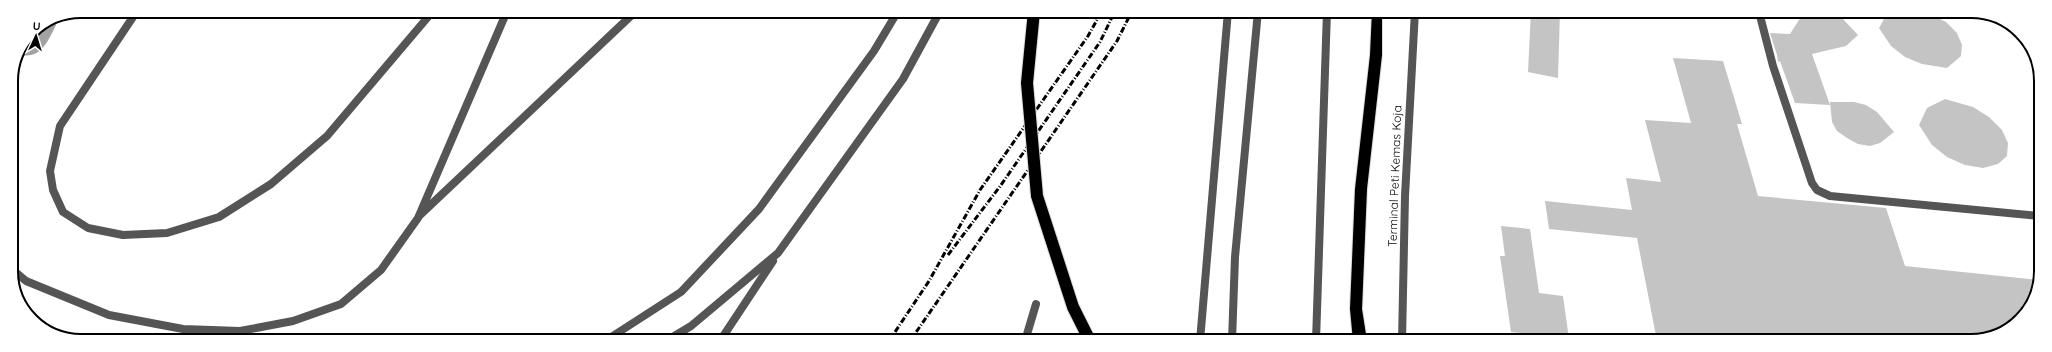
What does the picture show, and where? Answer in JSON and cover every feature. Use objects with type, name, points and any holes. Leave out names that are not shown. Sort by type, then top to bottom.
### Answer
[{"type":"highway","points":[[1033,18],[1027,83],[1038,196],[1073,307],[1086,334]]},
{"type":"highway","points":[[1359,334],[1356,309],[1361,189],[1376,55],[1377,18]]},
{"type":"street","points":[[132,18],[60,126],[50,171],[53,190],[63,212],[88,228],[124,235],[167,233],[219,217],[271,184],[327,136],[427,18]]},
{"type":"street","points":[[418,218],[504,18]]},
{"type":"street","points":[[18,274],[26,280],[109,315],[183,329],[240,331],[293,321],[341,304],[381,270],[418,218],[629,18]]},
{"type":"street","points":[[614,334],[681,292],[759,209],[874,52],[894,18]]},
{"type":"street","points":[[725,334],[778,253],[903,80],[936,18]]},
{"type":"street","points":[[1201,334],[1227,18]]},
{"type":"street","points":[[1232,334],[1235,258],[1257,18]]},
{"type":"street","points":[[1316,334],[1327,18]]},
{"type":"street","name":"Terminal Peti Kemas Koja","points":[[1402,334],[1405,196],[1415,18]]},
{"type":"street","points":[[1761,18],[1773,66],[1812,183],[1817,190],[1830,196],[2034,215]]},
{"type":"street","points":[[678,334],[691,326],[778,253]]},
{"type":"street","points":[[1027,334],[1036,304]]},
{"type":"building","points":[[1531,18],[1560,18],[1558,78],[1528,72]]},
{"type":"building","points":[[1800,18],[1842,18],[1858,35],[1846,46],[1812,54],[1830,105],[1795,103],[1780,61],[1778,62],[1770,33],[1790,34]]},
{"type":"building","points":[[1885,18],[1938,18],[1946,22],[1957,33],[1962,45],[1961,56],[1947,68],[1922,64],[1905,57],[1891,46],[1879,28]]},
{"type":"building","points":[[1673,58],[1723,61],[1742,124],[1737,124],[1758,196],[1886,208],[1905,266],[2033,279],[2032,287],[2027,299],[2021,309],[2002,326],[1991,331],[1971,334],[1656,334],[1637,238],[1549,229],[1545,201],[1632,210],[1626,178],[1661,182],[1645,120],[1691,123]]},
{"type":"building","points":[[1945,99],[1973,107],[1989,117],[2002,130],[2008,143],[2007,156],[1998,164],[1983,168],[1965,165],[1947,157],[1932,145],[1919,125],[1927,108]]},
{"type":"building","points":[[1830,102],[1854,102],[1866,105],[1877,112],[1894,132],[1880,143],[1870,146],[1858,144],[1837,131],[1832,122]]},
{"type":"building","points":[[1501,226],[1530,229],[1539,293],[1563,296],[1568,334],[1528,334],[1511,332],[1500,256],[1505,256]]},
{"type":"railway","points":[[894,334],[929,281],[980,190],[1088,36],[1098,18]]},
{"type":"railway","points":[[948,255],[1001,185],[1100,42],[1112,18]]},
{"type":"railway","points":[[915,334],[1117,41],[1128,18]]}]
